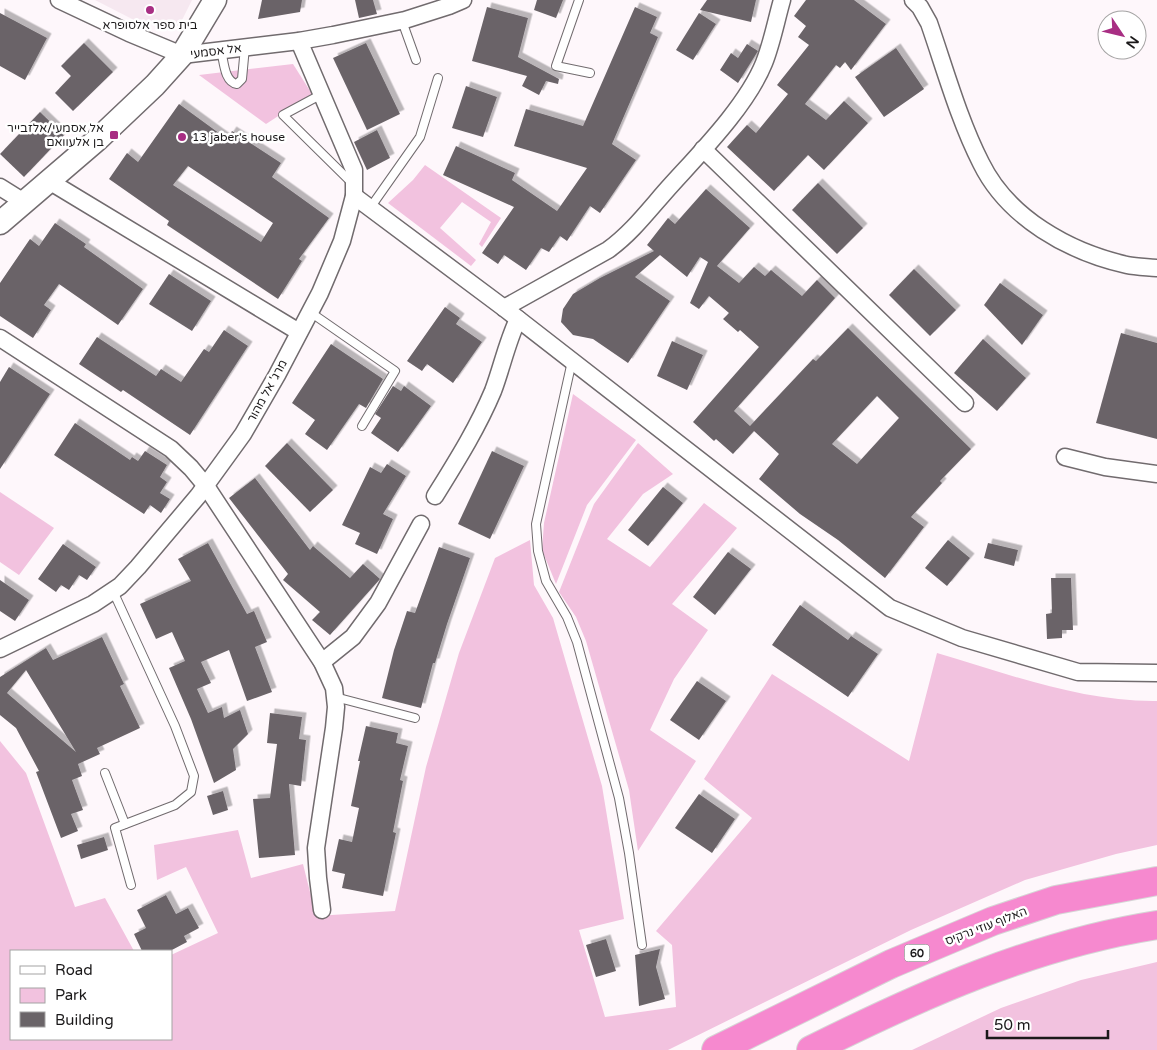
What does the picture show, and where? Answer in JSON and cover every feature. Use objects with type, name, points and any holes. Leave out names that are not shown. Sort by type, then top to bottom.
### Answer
[{"type":"highway","name":"האלוף עוזי נרקיס","points":[[716,1050],[891,964],[993,921],[1056,900],[1157,880]]},
{"type":"highway","points":[[812,1050],[948,987],[1157,925]]},
{"type":"highway","points":[[1110,939],[1157,940]]},
{"type":"street","points":[[59,0],[182,55]]},
{"type":"street","points":[[182,55],[204,0]]},
{"type":"street","points":[[182,55],[215,0]]},
{"type":"street","name":"אל אסמעי","points":[[0,223],[98,139],[155,85],[182,55],[299,41],[402,21],[463,0]]},
{"type":"street","points":[[504,308],[608,250],[622,240],[703,150],[742,101],[764,63],[782,0]]},
{"type":"street","points":[[920,2],[970,139],[981,165],[999,192],[1018,211],[1066,244],[1128,265],[1157,268]]},
{"type":"street","name":"מרג' אל מהור","points":[[3,644],[92,604],[120,586],[138,567],[206,486],[243,434],[310,312],[342,241],[354,191],[354,170],[299,41]]},
{"type":"street","points":[[703,150],[965,403]]},
{"type":"street","points":[[49,181],[300,332]]},
{"type":"street","points":[[0,187],[24,202]]},
{"type":"street","points":[[354,191],[370,208],[504,308],[890,608],[962,638],[1078,672],[1157,673]]},
{"type":"street","points":[[435,496],[480,420],[503,365],[510,336],[518,319]]},
{"type":"street","points":[[0,338],[171,449],[191,468],[206,486],[322,662],[334,688],[336,706],[316,848],[322,910]]},
{"type":"street","points":[[1065,458],[1105,467],[1157,474]]},
{"type":"street","points":[[322,662],[353,637],[378,603],[421,524]]},
{"type":"lane","points":[[579,0],[556,66],[590,73]]},
{"type":"lane","points":[[402,21],[416,60]]},
{"type":"lane","points":[[221,50],[227,78],[231,83],[237,84],[242,79],[245,48]]},
{"type":"lane","points":[[370,208],[420,136],[438,78]]},
{"type":"lane","points":[[322,94],[283,115],[354,191]]},
{"type":"lane","points":[[310,312],[395,371],[362,426]]},
{"type":"lane","points":[[572,361],[536,524],[538,551],[546,581],[567,617],[577,642],[619,798],[642,945]]},
{"type":"lane","points":[[113,591],[175,726],[194,776],[191,792],[175,805],[114,828],[132,885]]},
{"type":"lane","points":[[335,697],[415,718]]},
{"type":"lane","points":[[105,772],[125,824]]},
{"type":"shaded area","name":"בית ספר אלסופרא","points":[[95,0],[192,0],[179,26],[134,20]]},
{"type":"green space","points":[[293,64],[312,94],[266,124],[199,75]]},
{"type":"green space","points":[[425,165],[501,218],[482,247],[479,244],[491,222],[462,202],[440,228],[476,260],[471,266],[388,203],[413,180]]},
{"type":"green space","points":[[573,394],[636,440],[587,505],[556,584],[542,550],[544,523]]},
{"type":"green space","points":[[638,443],[673,474],[643,494],[607,539],[650,567],[704,503],[737,528],[672,604],[708,630],[674,679],[650,730],[696,761],[638,851],[629,790],[586,641],[576,617],[559,592],[594,504]]},
{"type":"green space","points":[[0,492],[54,528],[19,575],[0,562]]},
{"type":"green space","points":[[530,540],[534,585],[553,618],[602,786],[624,919],[579,930],[605,1017],[676,1007],[672,945],[656,931],[752,818],[704,779],[772,674],[909,761],[937,653],[1018,678],[1073,692],[1129,700],[1157,701],[1157,845],[1116,854],[1025,880],[911,930],[668,1050],[0,1050],[0,741],[26,773],[75,907],[105,898],[133,950],[10,950],[10,1040],[172,1040],[172,955],[218,933],[186,867],[157,880],[154,845],[238,830],[251,878],[303,864],[316,916],[395,911],[426,767],[459,653],[495,558]]},
{"type":"green space","points":[[1157,962],[1157,1050],[912,1050],[1001,1008],[1081,980]]},
{"type":"building","points":[[262,0],[302,0],[300,12],[258,19]]},
{"type":"building","points":[[355,0],[373,0],[377,14],[359,18]]},
{"type":"building","points":[[537,0],[563,0],[556,18],[534,10]]},
{"type":"building","points":[[707,0],[756,0],[751,22],[700,10]]},
{"type":"building","points":[[806,0],[854,0],[886,24],[851,70],[845,62],[840,68],[836,65],[805,104],[826,120],[844,101],[868,123],[824,170],[808,155],[774,191],[727,147],[747,125],[756,133],[788,94],[777,85],[809,45],[798,37],[806,26],[794,16]]},
{"type":"building","points":[[487,7],[528,18],[518,57],[559,79],[558,84],[546,81],[539,95],[522,86],[527,76],[472,61]]},
{"type":"building","points":[[635,7],[657,17],[650,33],[658,37],[612,144],[636,160],[600,213],[590,206],[567,241],[560,236],[549,252],[541,248],[526,270],[504,255],[498,264],[482,253],[514,207],[443,175],[456,146],[515,173],[512,180],[557,211],[587,168],[514,146],[526,109],[583,126]]},
{"type":"building","points":[[0,13],[47,38],[25,80],[0,66]]},
{"type":"building","points":[[699,13],[716,24],[693,60],[676,50]]},
{"type":"building","points":[[84,43],[113,72],[73,111],[55,93],[71,76],[61,66]]},
{"type":"building","points":[[366,43],[400,114],[367,130],[333,58]]},
{"type":"building","points":[[747,44],[758,51],[738,83],[720,70],[731,53],[738,58]]},
{"type":"building","points":[[896,48],[924,89],[884,117],[855,77]]},
{"type":"building","points":[[466,86],[497,97],[483,137],[452,128]]},
{"type":"building","points":[[179,104],[227,139],[232,131],[281,163],[272,177],[329,218],[299,259],[302,261],[278,299],[167,225],[169,221],[109,179],[127,153],[138,162]],"holes":[[[188,166],[273,223],[261,242],[173,185]]]},
{"type":"building","points":[[40,112],[64,135],[24,177],[0,154]]},
{"type":"building","points":[[377,130],[390,158],[367,170],[354,142]]},
{"type":"building","points":[[818,183],[863,228],[837,254],[792,210]]},
{"type":"building","points":[[706,189],[750,228],[717,266],[739,283],[754,267],[765,276],[771,270],[802,296],[817,280],[835,298],[734,411],[750,426],[813,359],[816,361],[848,328],[971,449],[940,481],[942,483],[911,517],[924,527],[885,578],[838,540],[800,514],[759,479],[779,454],[754,431],[733,454],[716,439],[714,441],[693,422],[759,347],[740,330],[738,332],[723,319],[729,313],[709,296],[699,309],[690,303],[708,262],[700,257],[687,277],[660,255],[635,277],[670,301],[628,363],[593,339],[573,335],[561,322],[563,309],[573,294],[654,251],[647,245],[668,218],[675,224]],"holes":[[[877,396],[899,418],[857,464],[832,444]]]},
{"type":"building","points":[[55,223],[86,244],[84,247],[143,289],[118,325],[59,284],[44,305],[51,310],[33,338],[0,316],[0,283],[30,239],[39,246]]},
{"type":"building","points":[[914,269],[956,310],[930,336],[889,295]]},
{"type":"building","points":[[169,274],[211,301],[192,331],[149,304]]},
{"type":"building","points":[[1000,283],[1043,315],[1022,345],[984,305]]},
{"type":"building","points":[[445,307],[460,318],[456,324],[482,342],[453,383],[427,364],[422,371],[407,361]]},
{"type":"building","points":[[224,330],[248,346],[190,435],[123,390],[121,392],[79,364],[97,337],[156,376],[161,369],[181,382],[204,349],[209,352]]},
{"type":"building","points":[[1121,333],[1157,343],[1157,439],[1096,423]]},
{"type":"building","points":[[983,339],[1026,378],[997,411],[954,373]]},
{"type":"building","points":[[672,341],[703,355],[687,390],[657,376]]},
{"type":"building","points":[[331,344],[383,379],[366,408],[359,404],[327,450],[305,434],[315,420],[292,403]]},
{"type":"building","points":[[9,367],[50,394],[0,469],[0,382]]},
{"type":"building","points":[[393,386],[401,391],[404,386],[431,406],[398,452],[371,433],[381,418],[375,414]]},
{"type":"building","points":[[75,423],[130,460],[132,457],[138,461],[145,451],[167,465],[160,477],[167,482],[160,493],[170,499],[161,513],[150,505],[144,514],[54,455]]},
{"type":"building","points":[[287,443],[333,490],[310,512],[265,466]]},
{"type":"building","points":[[492,451],[524,466],[490,539],[458,524]]},
{"type":"building","points":[[387,464],[406,476],[383,514],[393,519],[377,554],[355,544],[360,533],[342,525],[370,467],[381,473]]},
{"type":"building","points":[[255,478],[310,550],[313,546],[350,578],[363,564],[380,579],[330,635],[312,620],[320,612],[283,580],[288,574],[229,498]]},
{"type":"building","points":[[663,487],[683,503],[648,546],[628,530]]},
{"type":"building","points":[[948,540],[970,558],[947,586],[925,568]]},
{"type":"building","points":[[208,543],[247,614],[254,611],[267,642],[255,647],[272,692],[247,701],[229,650],[201,662],[211,683],[197,689],[208,713],[222,707],[224,718],[240,710],[248,734],[233,749],[236,770],[214,783],[191,719],[169,668],[185,661],[172,632],[156,639],[140,604],[191,581],[178,559]]},
{"type":"building","points":[[988,543],[1018,550],[1014,566],[984,558]]},
{"type":"building","points":[[63,544],[96,567],[87,580],[79,575],[69,590],[61,585],[56,592],[38,579]]},
{"type":"building","points":[[439,547],[470,558],[435,663],[433,663],[421,708],[382,698],[394,650],[407,611],[415,613]]},
{"type":"building","points":[[728,552],[751,569],[715,615],[693,597]]},
{"type":"building","points":[[1051,578],[1071,578],[1073,630],[1062,630],[1062,638],[1047,639],[1046,614],[1052,613]]},
{"type":"building","points":[[0,580],[29,600],[15,621],[0,611]]},
{"type":"building","points":[[800,605],[848,640],[851,636],[878,654],[848,697],[772,645]]},
{"type":"building","points":[[102,637],[124,684],[120,686],[140,728],[97,748],[100,754],[78,764],[82,776],[72,780],[83,810],[71,814],[78,831],[61,838],[36,772],[39,771],[16,728],[0,715],[0,677],[46,648],[53,660]],"holes":[[[26,670],[76,752],[7,693]]]},
{"type":"building","points":[[697,681],[726,701],[699,740],[670,720]]},
{"type":"building","points":[[270,713],[302,717],[299,739],[306,740],[301,786],[289,784],[295,855],[259,858],[253,799],[270,798],[277,744],[267,743]]},
{"type":"building","points":[[366,726],[398,733],[396,743],[408,746],[400,780],[403,781],[393,832],[396,833],[383,896],[342,888],[345,874],[332,871],[339,839],[352,842],[359,808],[351,806]]},
{"type":"building","points":[[223,791],[228,810],[213,815],[207,796]]},
{"type":"building","points":[[699,794],[735,819],[712,853],[675,828]]},
{"type":"building","points":[[104,837],[108,850],[81,859],[77,845]]},
{"type":"building","points":[[166,895],[176,914],[188,908],[199,928],[184,936],[187,942],[172,950],[142,950],[134,934],[146,928],[137,910]]},
{"type":"building","points":[[606,939],[616,971],[596,977],[586,945]]},
{"type":"building","points":[[660,949],[656,967],[665,999],[639,1006],[635,955]]},
{"type":"place","name":"בית ספר אלסופרא","points":[[150,10]]},
{"type":"place","name":"אל אסמעי/אלזבייר בן אלעוואם","points":[[114,135]]},
{"type":"place","name":"13 jaber's house","points":[[182,137]]}]
